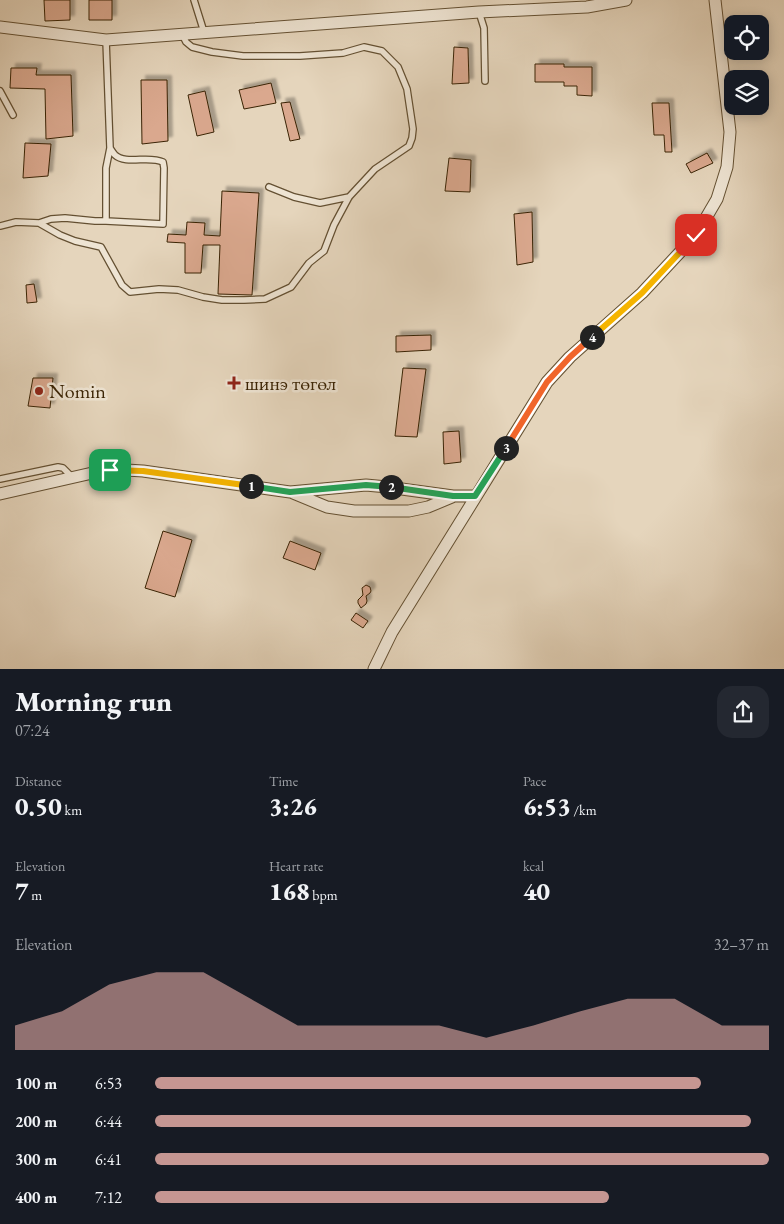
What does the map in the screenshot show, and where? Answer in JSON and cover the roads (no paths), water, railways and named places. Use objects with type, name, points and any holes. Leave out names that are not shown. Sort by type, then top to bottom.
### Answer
[{"type":"street","points":[[0,27],[106,40],[479,12],[587,6],[626,0]]},
{"type":"street","points":[[374,669],[392,632],[547,382],[570,357],[642,293],[696,235],[717,199],[728,167],[730,132],[715,0]]},
{"type":"street","points":[[0,494],[110,470],[143,471],[290,492],[366,485],[453,496],[475,496]]},
{"type":"street","points":[[290,492],[327,507],[354,511],[409,511],[453,496]]},
{"type":"lane","points":[[194,0],[204,32]]},
{"type":"lane","points":[[479,12],[484,28],[485,81]]},
{"type":"lane","points":[[38,223],[74,241],[101,248],[122,285],[130,292],[178,290],[222,300],[265,298],[291,288],[309,263],[324,252],[334,225],[350,197],[375,169],[409,146],[413,129],[407,89],[398,67],[382,51],[364,47],[343,53],[300,56],[244,56],[212,52],[192,47],[186,42],[182,34]]},
{"type":"lane","points":[[106,40],[110,148],[106,168],[106,221]]},
{"type":"lane","points":[[0,91],[13,115]]},
{"type":"lane","points":[[0,226],[16,222],[38,223],[51,219],[65,218],[163,224],[163,162],[157,159],[122,159],[115,155],[110,148]]},
{"type":"lane","points":[[269,187],[294,197],[320,203],[350,197]]},
{"type":"lane","points":[[0,479],[58,467],[64,468],[72,478]]},
{"type":"place","name":"шинэ төгөл","points":[[234,383]]},
{"type":"place","name":"Nomin","points":[[39,391]]}]
